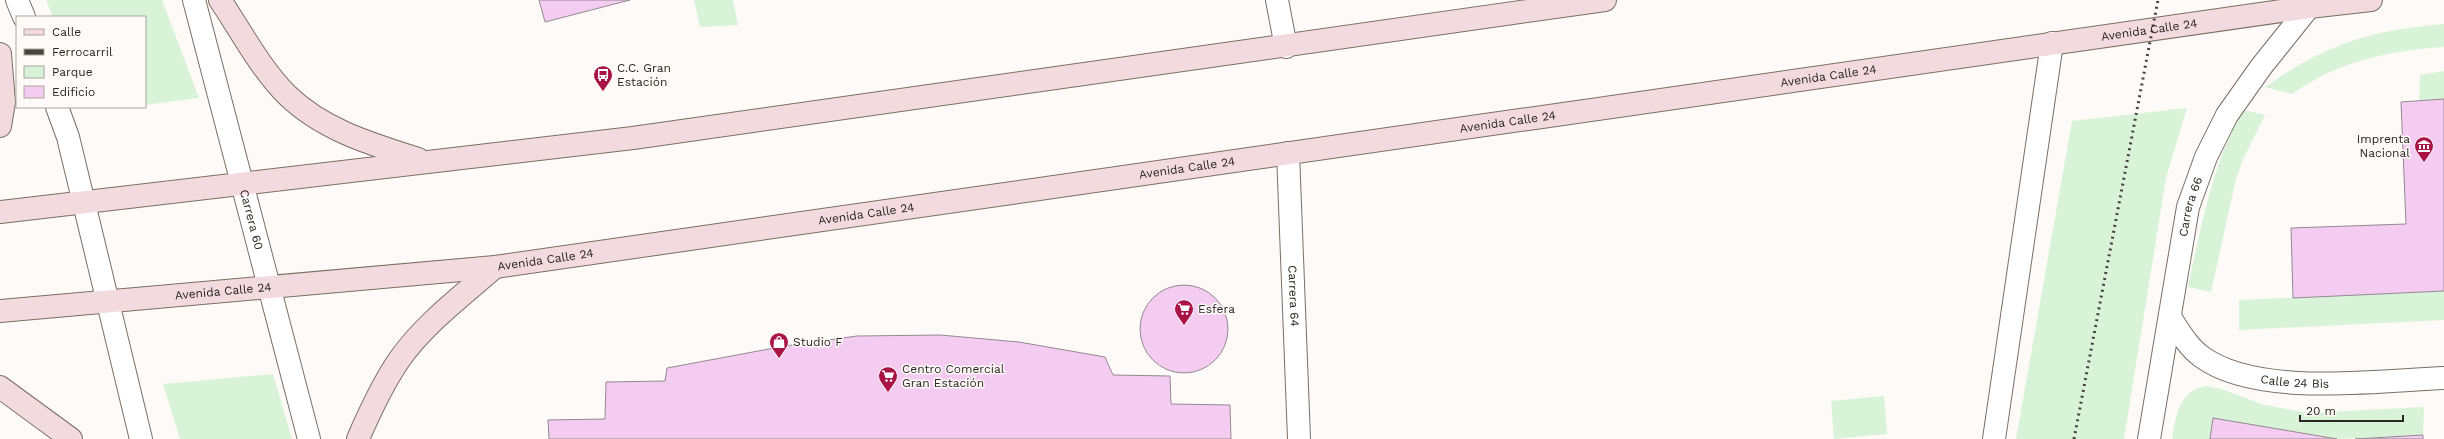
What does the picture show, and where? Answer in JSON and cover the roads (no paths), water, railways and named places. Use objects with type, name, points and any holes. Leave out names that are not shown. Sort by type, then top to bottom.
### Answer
[{"type":"main road","points":[[220,0],[263,65],[288,95],[332,128],[370,144],[424,161]]},
{"type":"main road","points":[[0,212],[424,161],[633,138],[1286,47],[1605,0]]},
{"type":"main road","name":"Avenida Calle 24","points":[[0,311],[495,267],[2052,43],[2309,7],[2371,0]]},
{"type":"main road","points":[[0,54],[4,102],[0,126]]},
{"type":"main road","points":[[358,439],[374,401],[399,360],[428,326],[495,267]]},
{"type":"main road","points":[[0,387],[71,439]]},
{"type":"street","points":[[17,0],[24,16]]},
{"type":"street","name":"Carrera 60","points":[[194,0],[309,439]]},
{"type":"street","points":[[1277,0],[1286,47]]},
{"type":"street","name":"Carrera 66","points":[[2149,439],[2188,207],[2206,157],[2227,115],[2261,67],[2309,7]]},
{"type":"street","points":[[1994,439],[2052,43]]},
{"type":"street","points":[[57,108],[68,137],[106,301],[141,439]]},
{"type":"street","name":"Carrera 64","points":[[1288,153],[1299,439]]},
{"type":"street","name":"Calle 24 Bis","points":[[2170,317],[2184,340],[2201,357],[2221,368],[2244,376],[2294,384],[2444,378]]},
{"type":"railway","points":[[2074,439],[2158,0]]},
{"type":"place","name":"C.C. Gran Estación","points":[[603,92]]},
{"type":"place","name":"Imprenta Nacional","points":[[2424,163]]},
{"type":"place","name":"Esfera","points":[[1184,326]]},
{"type":"place","name":"Studio F","points":[[779,359]]},
{"type":"place","name":"Centro Comercial Gran Estación","points":[[888,393]]}]
